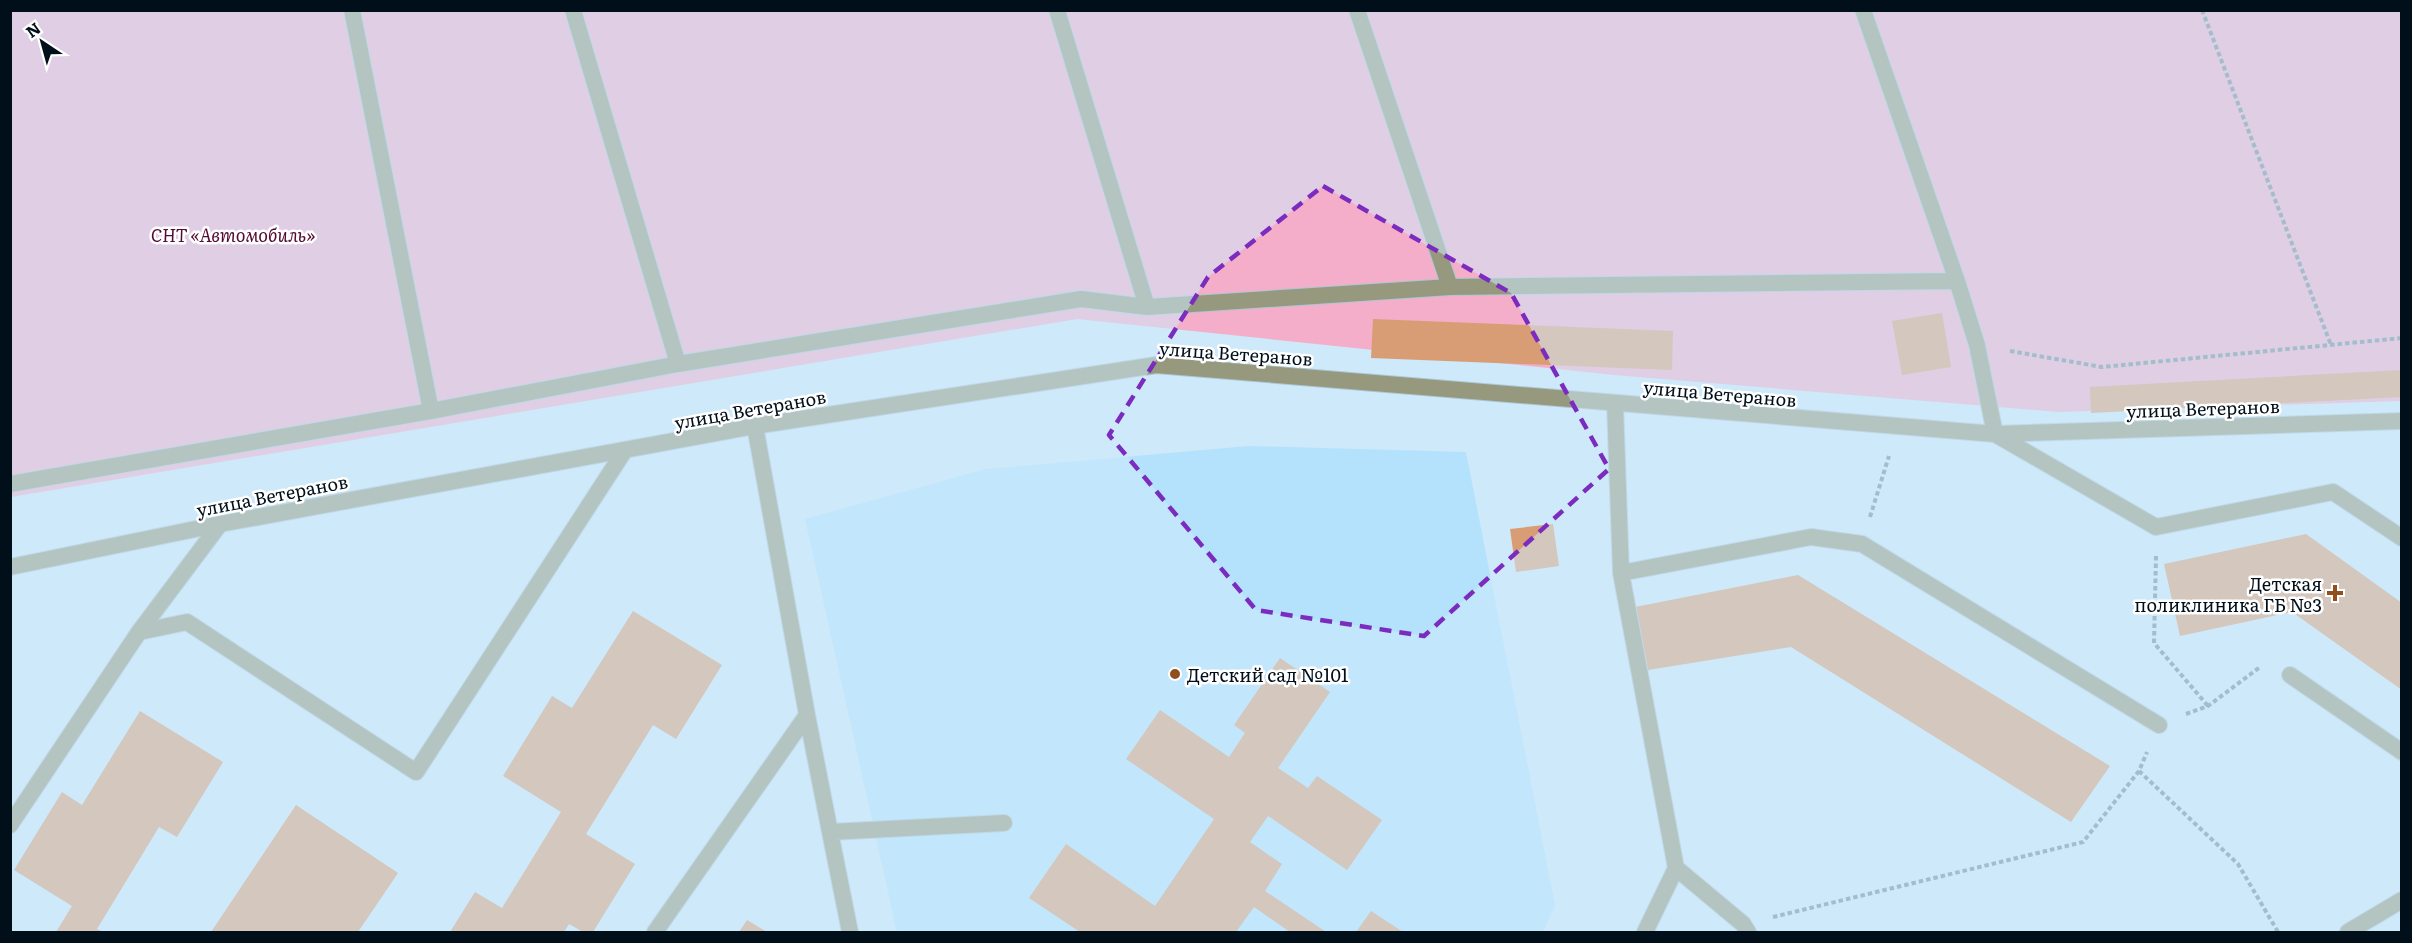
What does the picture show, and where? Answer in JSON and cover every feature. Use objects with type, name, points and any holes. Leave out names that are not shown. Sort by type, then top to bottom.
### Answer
[{"type":"street","points":[[352,10],[431,411]]},
{"type":"street","points":[[573,10],[678,364]]},
{"type":"street","points":[[1058,10],[1147,307]]},
{"type":"street","points":[[1357,10],[1449,287]]},
{"type":"street","points":[[1863,10],[1977,345],[1995,434],[2156,527],[2332,492],[2402,538]]},
{"type":"street","points":[[10,484],[431,411],[678,364],[1081,299],[1147,307],[1449,287],[1957,281]]},
{"type":"street","name":"улица Ветеранов","points":[[10,567],[220,524],[755,426],[1156,365],[1995,434],[2402,421]]},
{"type":"street","points":[[1615,404],[1621,573],[1676,868],[1645,933]]},
{"type":"street","points":[[755,426],[807,715],[850,933]]},
{"type":"street","points":[[139,632],[187,622],[416,772],[625,450]]},
{"type":"street","points":[[10,825],[139,632],[220,524]]},
{"type":"street","points":[[1621,573],[1811,537],[1862,544],[2159,725]]},
{"type":"street","points":[[2290,675],[2402,752]]},
{"type":"street","points":[[655,933],[807,715]]},
{"type":"street","points":[[830,832],[1004,823]]},
{"type":"street","points":[[1676,868],[1745,928]]},
{"type":"street","points":[[2348,933],[2402,900]]},
{"type":"path","points":[[2202,10],[2331,345]]},
{"type":"path","points":[[1977,345],[2102,367],[2402,338]]},
{"type":"path","points":[[1862,544],[1898,427]]},
{"type":"path","points":[[2156,527],[2154,643],[2208,706]]},
{"type":"path","points":[[1745,928],[2083,842],[2139,771],[2159,725],[2208,706],[2266,663],[2290,675]]},
{"type":"path","points":[[2139,771],[2238,864],[2278,933]]},
{"type":"highlighted area","points":[[1323,186],[1511,293],[1609,469],[1424,636],[1256,610],[1109,435],[1208,277]]},
{"type":"shaded area","name":"Детский сад №101","points":[[1249,446],[1466,452],[1555,905],[1543,932],[897,932],[805,519],[986,469]]},
{"type":"green space","name":"СНТ «Автомобиль»","points":[[11,11],[2401,11],[2401,401],[2058,412],[1614,375],[1077,319],[11,497]]},
{"type":"building","points":[[1942,313],[1951,367],[1902,375],[1892,321]]},
{"type":"building","points":[[1373,319],[1673,331],[1672,370],[1371,358]]},
{"type":"building","points":[[2402,370],[2402,397],[2091,413],[2090,387]]},
{"type":"building","points":[[1553,524],[1559,566],[1516,572],[1510,529]]},
{"type":"building","points":[[2306,534],[2402,603],[2402,690],[2292,612],[2180,636],[2164,564]]},
{"type":"building","points":[[1798,575],[2110,766],[2071,822],[1791,647],[1648,670],[1635,607]]},
{"type":"building","points":[[633,611],[722,665],[676,739],[653,725],[586,834],[635,864],[593,932],[583,932],[569,924],[564,932],[450,932],[475,892],[502,908],[561,812],[503,776],[552,696],[572,708]]},
{"type":"building","points":[[1280,658],[1330,692],[1278,768],[1308,788],[1317,776],[1382,820],[1347,870],[1268,816],[1250,842],[1282,864],[1265,891],[1326,932],[1290,932],[1254,907],[1236,932],[1080,932],[1029,898],[1066,844],[1155,906],[1214,819],[1126,759],[1160,710],[1229,757],[1245,733],[1234,725]]},
{"type":"building","points":[[140,711],[223,762],[177,837],[159,827],[97,929],[103,932],[56,932],[72,906],[14,870],[62,792],[82,805]]},
{"type":"building","points":[[296,805],[398,873],[358,932],[211,932]]},
{"type":"building","points":[[1371,911],[1403,932],[1356,932]]},
{"type":"building","points":[[747,920],[767,932],[739,932]]},
{"type":"place","name":"Детская поликлиника ГБ №3","points":[[2335,593]]},
{"type":"place","name":"Детский сад №101","points":[[1175,674]]}]
